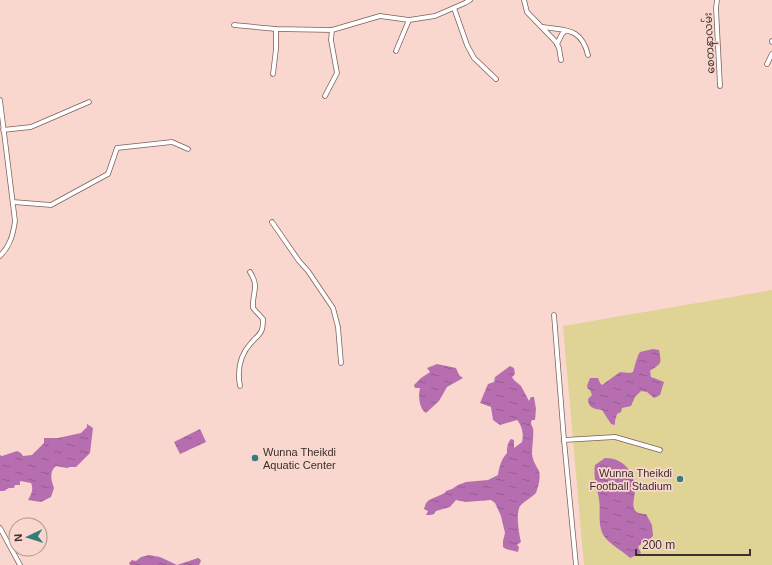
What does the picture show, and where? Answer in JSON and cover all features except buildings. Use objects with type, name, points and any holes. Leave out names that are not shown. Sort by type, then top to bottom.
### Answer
[{"type":"street","points":[[234,25],[276,30],[332,30],[380,16],[409,20],[435,16],[470,0]]},
{"type":"street","points":[[524,0],[524,5],[527,12],[557,44],[561,60]]},
{"type":"street","name":"စေတနာလမ်း","points":[[717,0],[716,8],[720,86]]},
{"type":"street","points":[[454,8],[467,45],[474,58],[496,79]]},
{"type":"street","points":[[396,51],[409,20]]},
{"type":"street","points":[[542,27],[575,33],[583,41],[588,55]]},
{"type":"street","points":[[273,74],[276,48],[276,30]]},
{"type":"street","points":[[324,96],[337,73],[331,40],[332,30]]},
{"type":"street","points":[[557,44],[565,31]]},
{"type":"street","points":[[767,64],[772,54]]},
{"type":"street","points":[[0,100],[15,221],[12,240],[0,256]]},
{"type":"street","points":[[3,130],[31,127],[89,102]]},
{"type":"street","points":[[13,202],[51,205],[108,174],[117,148],[172,142],[188,149]]},
{"type":"street","points":[[272,222],[314,279],[333,308],[338,327],[341,363]]},
{"type":"street","points":[[240,386],[238,378],[240,360],[251,342],[259,336],[263,324],[263,319],[253,308],[256,287],[250,272]]},
{"type":"street","points":[[554,315],[576,565]]},
{"type":"street","points":[[564,440],[616,437],[660,450]]},
{"type":"street","points":[[0,528],[20,565]]},
{"type":"shaded area","name":"Wunna Theikdi Football Stadium","points":[[772,290],[772,565],[584,565],[563,326]]},
{"type":"water","points":[[653,349],[659,350],[660,363],[650,371],[651,377],[664,382],[660,395],[654,398],[647,392],[641,391],[635,397],[631,406],[622,408],[621,412],[617,414],[615,425],[611,424],[602,410],[594,408],[588,402],[588,399],[592,395],[587,386],[590,378],[598,378],[602,385],[620,372],[633,372],[640,352]]},
{"type":"water","points":[[437,364],[456,368],[459,375],[463,378],[447,387],[439,401],[426,413],[420,402],[420,388],[415,388],[414,385],[430,372],[427,368]]},
{"type":"water","points":[[510,366],[514,368],[515,374],[512,377],[521,386],[529,401],[531,397],[534,397],[536,409],[535,420],[532,420],[531,422],[533,428],[532,454],[540,477],[536,493],[519,508],[518,523],[521,542],[517,545],[519,547],[518,552],[503,547],[505,533],[501,516],[495,503],[491,500],[466,502],[456,500],[450,507],[436,511],[434,514],[430,515],[426,515],[428,511],[424,509],[429,500],[458,485],[466,482],[488,480],[498,475],[511,439],[514,440],[514,448],[522,442],[522,430],[517,420],[500,425],[493,420],[491,407],[480,403],[488,384],[494,382],[495,377]]},
{"type":"water","points":[[87,424],[93,428],[90,453],[76,467],[67,468],[56,466],[54,468],[51,476],[54,488],[51,497],[41,502],[28,500],[31,494],[32,485],[31,483],[20,481],[20,485],[15,485],[14,488],[0,491],[0,455],[2,456],[17,451],[23,456],[32,455],[44,443],[44,438],[58,438],[81,433],[87,427]]},
{"type":"water","points":[[200,429],[206,442],[180,454],[174,442]]},
{"type":"water","points":[[605,458],[617,460],[630,471],[635,488],[634,508],[640,513],[646,514],[652,525],[653,536],[638,547],[641,553],[630,558],[613,545],[602,532],[600,504],[595,478],[595,465]]},
{"type":"water","points":[[149,555],[160,557],[177,565],[130,565],[129,563],[132,560],[136,561],[141,557]]},
{"type":"water","points":[[198,558],[201,561],[199,565],[177,565]]},
{"type":"place","name":"Wunna Theikdi Aquatic Center","points":[[255,458]]},
{"type":"place","name":"Wunna Theikdi Football Stadium","points":[[680,479]]}]
